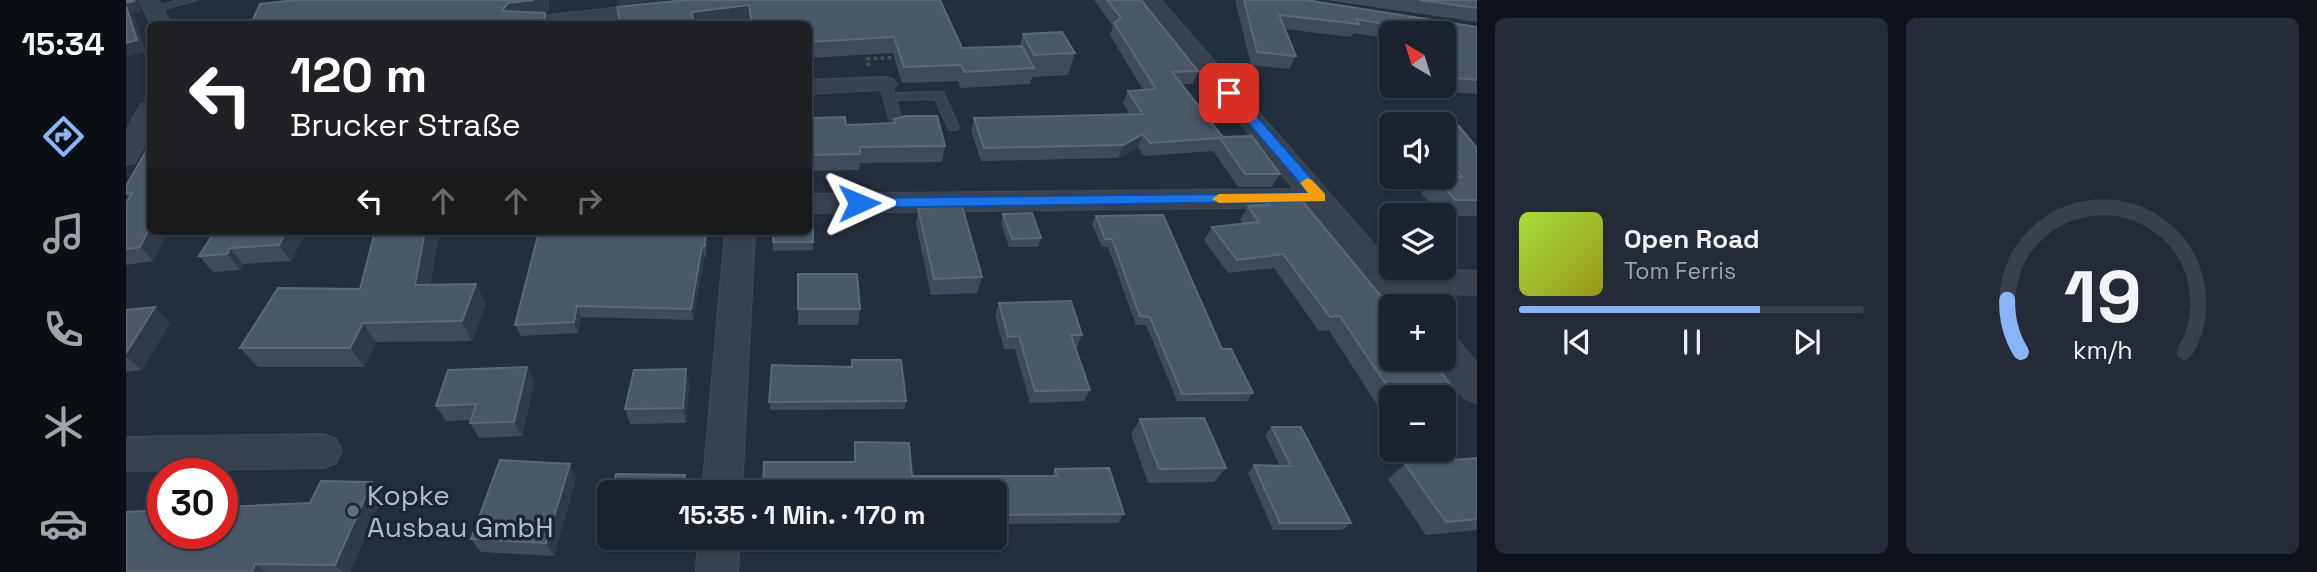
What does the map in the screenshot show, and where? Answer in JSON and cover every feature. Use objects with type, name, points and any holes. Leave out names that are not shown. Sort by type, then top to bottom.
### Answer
[{"type":"street","points":[[1150,0],[1399,294]]},
{"type":"street","points":[[582,21],[684,6]]},
{"type":"street","points":[[812,86],[882,88]]},
{"type":"street","points":[[126,157],[138,124]]},
{"type":"street","points":[[812,204],[1320,198]]},
{"type":"street","points":[[723,480],[740,235]]},
{"type":"street","points":[[1388,281],[1477,283]]},
{"type":"street","points":[[1456,363],[1477,388]]},
{"type":"street","points":[[126,454],[323,451]]},
{"type":"street","points":[[717,572],[718,550]]},
{"type":"lane","points":[[155,11],[192,0]]},
{"type":"lane","points":[[898,129],[882,88],[939,95],[953,127]]},
{"type":"path","points":[[882,88],[867,59],[908,57]]},
{"type":"building","points":[[295,0],[534,0],[508,3],[502,11],[545,13],[544,21],[252,21],[260,4]]},
{"type":"building","points":[[686,0],[940,0],[962,48],[1022,46],[1034,68],[964,72],[961,65],[904,67],[894,37],[812,42],[812,21],[752,21],[749,5],[692,12],[694,21],[619,21],[617,7]]},
{"type":"building","points":[[1107,0],[1141,0],[1198,71],[1172,72],[1223,137],[1252,136],[1280,174],[1245,174],[1220,138],[1150,143],[1143,134],[1123,145],[984,148],[974,118],[1143,114],[1128,91],[1155,89],[1114,23],[1121,18]]},
{"type":"building","points":[[1244,0],[1306,0],[1439,21],[1379,21],[1379,23],[1356,19],[1359,24],[1279,15],[1296,56],[1257,52]]},
{"type":"building","points":[[1419,0],[1477,0],[1477,8]]},
{"type":"building","points":[[126,6],[137,40],[126,43]]},
{"type":"building","points":[[1456,24],[1477,27],[1477,80],[1456,78]]},
{"type":"building","points":[[1062,32],[1075,53],[1034,55],[1023,34]]},
{"type":"building","points":[[906,116],[937,116],[945,146],[860,147],[860,154],[812,155],[812,118],[845,117],[846,125],[895,123],[894,119]]},
{"type":"building","points":[[1456,125],[1477,148],[1477,200],[1455,200],[1445,189],[1456,189],[1456,177],[1462,177],[1456,169]]},
{"type":"building","points":[[147,149],[147,233],[140,247],[126,249],[126,203],[132,193],[126,194],[126,186]]},
{"type":"building","points":[[1298,196],[1379,294],[1379,371],[1441,371],[1451,385],[1386,385],[1340,316],[1330,317],[1283,254],[1237,260],[1212,227],[1259,222],[1248,206],[1268,205],[1262,197]]},
{"type":"building","points":[[962,206],[982,277],[934,279],[918,208]]},
{"type":"building","points":[[1032,213],[1041,238],[1012,239],[1003,214]]},
{"type":"building","points":[[1163,215],[1222,349],[1231,349],[1253,393],[1182,394],[1150,317],[1140,316],[1112,239],[1105,239],[1096,216]]},
{"type":"building","points":[[813,219],[813,242],[773,242],[773,235],[812,235]]},
{"type":"building","points":[[212,235],[284,235],[279,245],[230,248],[227,254],[199,256]]},
{"type":"building","points":[[374,235],[424,235],[415,285],[476,284],[462,321],[363,323],[350,348],[240,348],[278,288],[360,289]]},
{"type":"building","points":[[538,235],[705,235],[691,309],[577,306],[574,322],[515,325]]},
{"type":"building","points":[[798,274],[857,274],[860,309],[798,309]]},
{"type":"building","points":[[1071,301],[1082,335],[1071,335],[1090,390],[1035,391],[1019,336],[1008,337],[999,303]]},
{"type":"building","points":[[155,307],[126,353],[126,310]]},
{"type":"building","points":[[852,360],[901,360],[906,401],[769,402],[772,365],[852,367]]},
{"type":"building","points":[[527,367],[514,422],[470,423],[476,404],[436,406],[448,370]]},
{"type":"building","points":[[686,369],[683,408],[625,409],[634,370]]},
{"type":"building","points":[[1204,418],[1226,468],[1159,469],[1140,419]]},
{"type":"building","points":[[1272,427],[1301,427],[1351,523],[1280,523],[1254,465],[1291,466]]},
{"type":"building","points":[[855,442],[909,443],[912,476],[1057,476],[1055,469],[1109,468],[1124,514],[1007,515],[1007,480],[763,480],[764,462],[855,462]]},
{"type":"building","points":[[1477,458],[1477,519],[1446,522],[1405,464],[1456,462],[1456,460]]},
{"type":"building","points":[[500,460],[570,464],[546,543],[471,539]]},
{"type":"building","points":[[616,474],[685,475],[684,480],[615,480]]},
{"type":"building","points":[[321,481],[372,482],[335,565],[255,564],[252,572],[126,572],[126,512],[147,511],[147,549],[238,549],[238,506],[310,503]]},
{"type":"slow traffic","points":[[1219,199],[1320,198],[1307,183]]},
{"type":"place","name":"Kopke Ausbau GmbH","points":[[353,511]]},
{"type":"route","points":[[859,203],[1320,198],[1229,93]]}]
